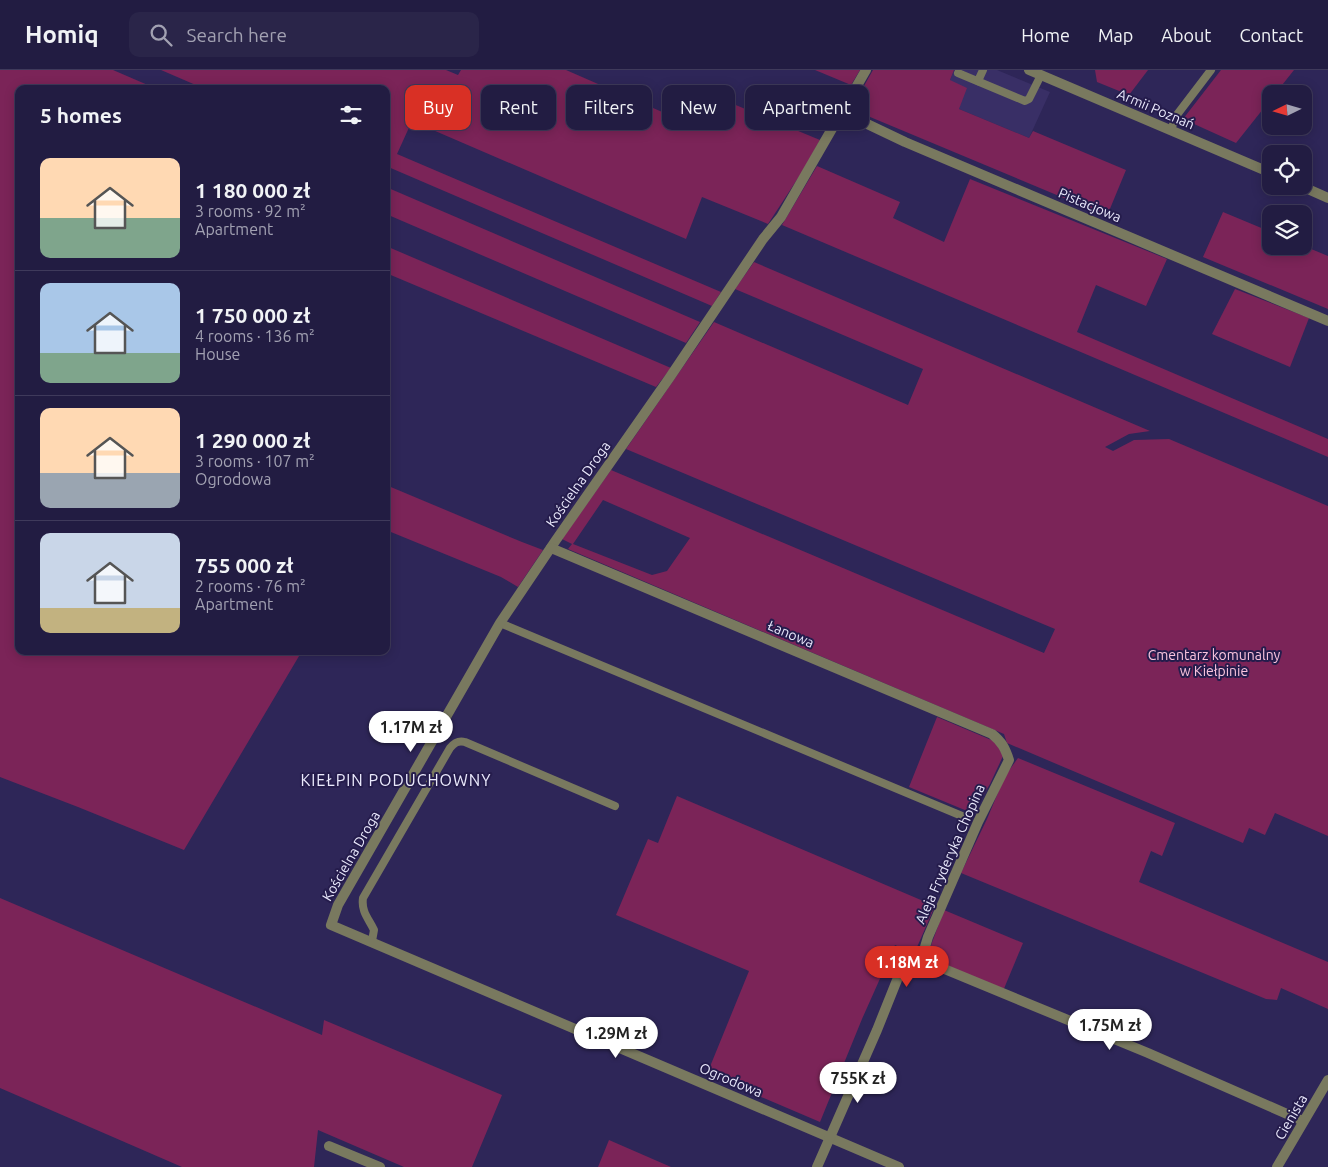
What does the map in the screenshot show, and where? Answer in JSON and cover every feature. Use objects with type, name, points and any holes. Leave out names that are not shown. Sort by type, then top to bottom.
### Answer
[{"type":"street","name":"Kościelna Droga","points":[[857,85],[866,70]]},
{"type":"street","name":"Armii Poznań","points":[[1030,70],[1262,169]]},
{"type":"street","name":"Pistacjowa","points":[[869,125],[905,142],[1328,321]]},
{"type":"street","name":"Kościelna Droga","points":[[331,925],[338,905],[500,623],[763,239],[782,217],[832,130]]},
{"type":"street","points":[[1312,191],[1328,198]]},
{"type":"street","name":"Łanowa","points":[[551,548],[992,734],[1005,748],[1008,760]]},
{"type":"street","name":"Aleja Fryderyka Chopina","points":[[925,961],[928,938],[978,822],[1008,760]]},
{"type":"street","name":"Ogrodowa","points":[[331,925],[899,1167]]},
{"type":"street","points":[[817,1167],[901,970],[908,963],[915,960],[925,961],[1148,1053],[1303,1121]]},
{"type":"street","name":"Cienista","points":[[1277,1167],[1328,1080]]},
{"type":"street","points":[[329,1146],[380,1167]]},
{"type":"lane","points":[[978,81],[983,70]]},
{"type":"lane","points":[[1170,130],[1176,116],[1212,70]]},
{"type":"lane","points":[[958,73],[1025,101],[1032,96],[1041,75]]},
{"type":"lane","points":[[500,623],[962,816]]},
{"type":"lane","points":[[372,941],[374,930],[364,912],[362,906],[363,898],[455,742],[465,742],[615,806]]},
{"type":"shaded area","points":[[954,70],[997,70],[1050,92],[1029,138],[959,109],[961,101],[950,80]]},
{"type":"green space","points":[[0,70],[113,70],[148,85],[15,85],[15,655],[300,655],[184,850],[0,777]]},
{"type":"green space","points":[[161,70],[446,70],[458,75],[461,70],[566,70],[600,85],[566,85],[566,130],[652,130],[652,108],[662,112],[662,130],[735,130],[735,105],[745,109],[745,130],[796,130],[820,140],[802,172],[768,224],[702,197],[686,239],[433,130],[471,130],[471,85],[405,85],[405,130],[408,130],[397,154],[721,292],[712,306],[390,168],[390,85],[196,85]]},
{"type":"green space","points":[[815,70],[860,70],[851,85]]},
{"type":"green space","points":[[873,70],[954,70],[950,80],[967,88],[959,109],[1029,138],[1033,131],[1126,170],[1107,216],[869,117],[869,85],[865,85]]},
{"type":"green space","points":[[1095,70],[1148,70],[1129,95],[1097,82]]},
{"type":"green space","points":[[1221,70],[1294,70],[1282,85],[1262,85],[1262,110],[1236,143],[1183,119]]},
{"type":"green space","points":[[817,166],[900,202],[893,218],[944,242],[970,179],[1167,259],[1146,306],[1096,285],[1077,332],[1328,439],[1328,457],[782,225]]},
{"type":"green space","points":[[390,189],[700,322],[686,343],[390,216]]},
{"type":"green space","points":[[1223,212],[1262,228],[1262,255],[1312,255],[1312,249],[1328,256],[1328,309],[1203,257]]},
{"type":"green space","points":[[390,248],[671,368],[656,387],[390,275]]},
{"type":"green space","name":"Cmentarz komunalny w Kiełpinie","points":[[754,262],[1150,431],[1129,434],[1105,447],[1113,451],[1134,440],[1169,439],[1328,506],[1328,836],[1275,813],[1265,835],[1249,828],[1243,843],[1007,743],[1004,734],[568,549],[572,544],[562,539],[611,470],[1044,653],[1055,629],[626,449],[714,322],[908,405],[923,369],[735,289]],"holes":[[[603,500],[690,538],[667,571],[652,575],[573,544]]]},
{"type":"green space","points":[[1235,289],[1309,318],[1290,367],[1212,334]]},
{"type":"green space","points":[[390,487],[543,550],[518,587],[501,577],[390,532]]},
{"type":"green space","points":[[937,717],[996,742],[1003,756],[990,784],[972,813],[909,787]]},
{"type":"green space","points":[[1018,758],[1175,823],[1162,856],[1151,851],[1139,882],[1328,962],[1328,1009],[1281,988],[1277,1000],[1266,999],[961,873],[1005,776]]},
{"type":"green space","points":[[677,796],[935,906],[914,954],[895,945],[862,1019],[820,1122],[707,1074],[749,971],[616,915],[648,839],[658,843]]},
{"type":"green space","points":[[0,898],[322,1035],[324,1020],[502,1095],[472,1167],[404,1167],[318,1130],[314,1167],[182,1167],[0,1088]]},
{"type":"green space","points":[[944,910],[1023,943],[1003,991],[937,963],[933,958],[930,948]]},
{"type":"green space","points":[[609,1140],[671,1167],[598,1167]]},
{"type":"district","name":"KIEŁPIN PODUCHOWNY","points":[[396,780]]}]
